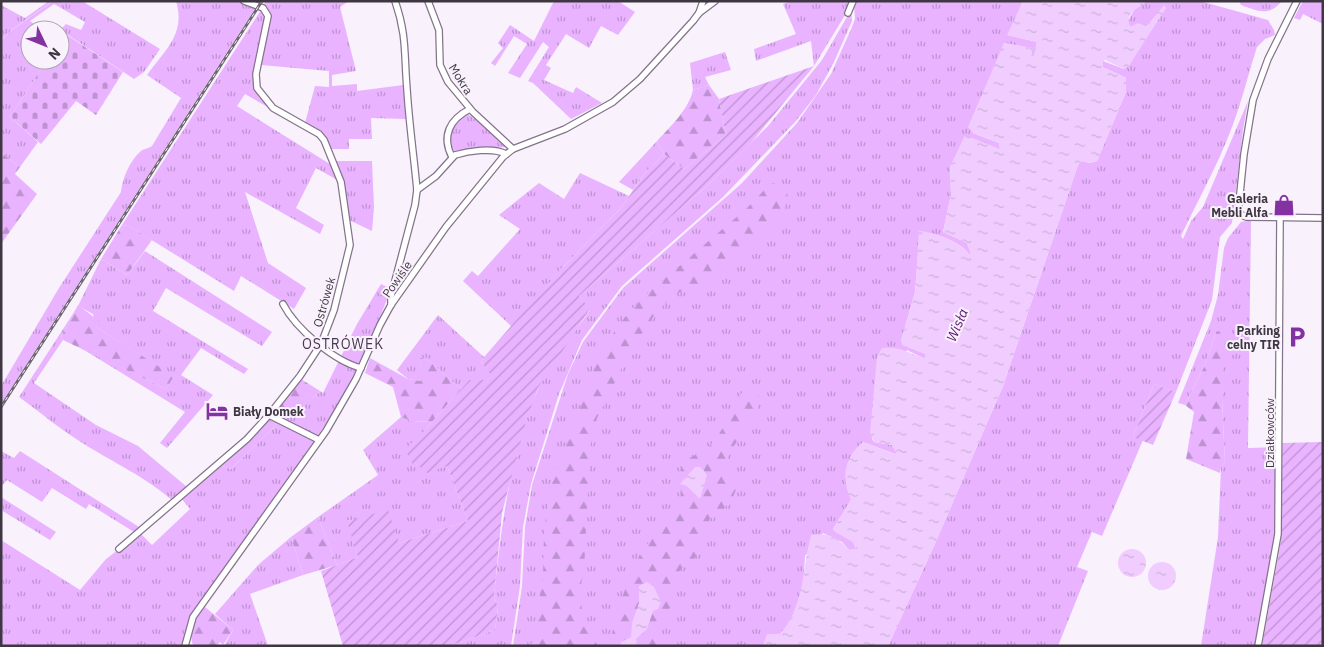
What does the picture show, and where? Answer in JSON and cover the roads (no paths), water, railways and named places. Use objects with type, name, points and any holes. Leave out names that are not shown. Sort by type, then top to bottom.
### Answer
[{"type":"street","name":"Ostrówek","points":[[119,549],[247,439],[270,415],[300,376],[321,344],[334,310],[350,246],[341,182],[324,140],[314,130],[281,113],[267,103],[257,88],[256,74],[268,16],[263,8],[244,1]]},
{"type":"street","points":[[391,305],[391,296],[415,205],[417,190],[406,88],[406,41],[395,1]]},
{"type":"street","name":"Mokra","points":[[428,1],[439,30],[440,65],[443,73],[470,109],[513,149]]},
{"type":"street","name":"Powiśle","points":[[186,645],[194,617],[201,604],[319,440],[349,393],[391,305],[450,222],[506,154],[513,149],[564,129],[613,102],[640,79],[699,13],[703,1]]},
{"type":"street","points":[[699,13],[715,1]]},
{"type":"street","points":[[848,13],[853,1]]},
{"type":"street","points":[[1297,1],[1268,59],[1253,100],[1244,154],[1238,210],[1239,215],[1246,218],[1323,218]]},
{"type":"street","points":[[452,157],[447,145],[448,130],[456,119],[470,109]]},
{"type":"street","points":[[417,190],[436,176],[452,157],[468,152],[500,151],[506,154]]},
{"type":"street","name":"Działkowców","points":[[1258,646],[1278,534],[1280,218]]},
{"type":"street","points":[[283,304],[294,321],[341,361],[361,368]]},
{"type":"street","points":[[270,415],[319,440]]},
{"type":"water","name":"Wisła","points":[[1023,1],[1147,1],[1130,14],[1130,27],[1138,23],[1146,27],[1164,5],[1166,8],[1130,64],[1124,69],[1105,60],[1103,61],[1103,67],[1126,78],[1126,92],[1097,161],[1089,163],[1081,161],[1078,165],[1003,386],[934,546],[888,646],[763,646],[767,634],[780,634],[794,612],[802,587],[811,535],[828,535],[837,539],[849,550],[856,549],[853,542],[833,529],[851,500],[845,476],[848,461],[852,454],[863,442],[894,454],[897,453],[892,445],[874,442],[870,433],[877,357],[882,348],[894,348],[925,359],[926,354],[903,345],[901,341],[915,292],[919,231],[947,238],[971,254],[967,243],[943,232],[951,195],[950,167],[965,135],[1000,149],[999,143],[973,133],[968,127],[1004,43],[1033,48],[1031,56],[1034,57],[1037,42],[1007,35]]},
{"type":"water","points":[[695,467],[701,467],[707,475],[700,499],[687,486],[680,484]]},
{"type":"water","points":[[1132,549],[1142,553],[1146,563],[1142,573],[1132,577],[1122,573],[1118,563],[1122,553]]},
{"type":"water","points":[[1162,562],[1172,566],[1176,576],[1172,586],[1162,590],[1152,586],[1148,576],[1152,566]]},
{"type":"water","points":[[647,582],[654,587],[661,602],[658,609],[653,611],[647,629],[636,639],[638,646],[620,646],[621,642],[631,637],[632,623],[639,603],[639,586]]},
{"type":"waterway","points":[[1,40],[13,29],[53,1]]},
{"type":"railway","points":[[1,407],[262,1]]},
{"type":"place","name":"Galeria Mebli Alfa","points":[[1284,205]]},
{"type":"place","name":"Parking celny TIR","points":[[1297,337]]},
{"type":"place","name":"Biały Domek","points":[[217,411]]},
{"type":"district","name":"OSTRÓWEK","points":[[343,344]]}]
